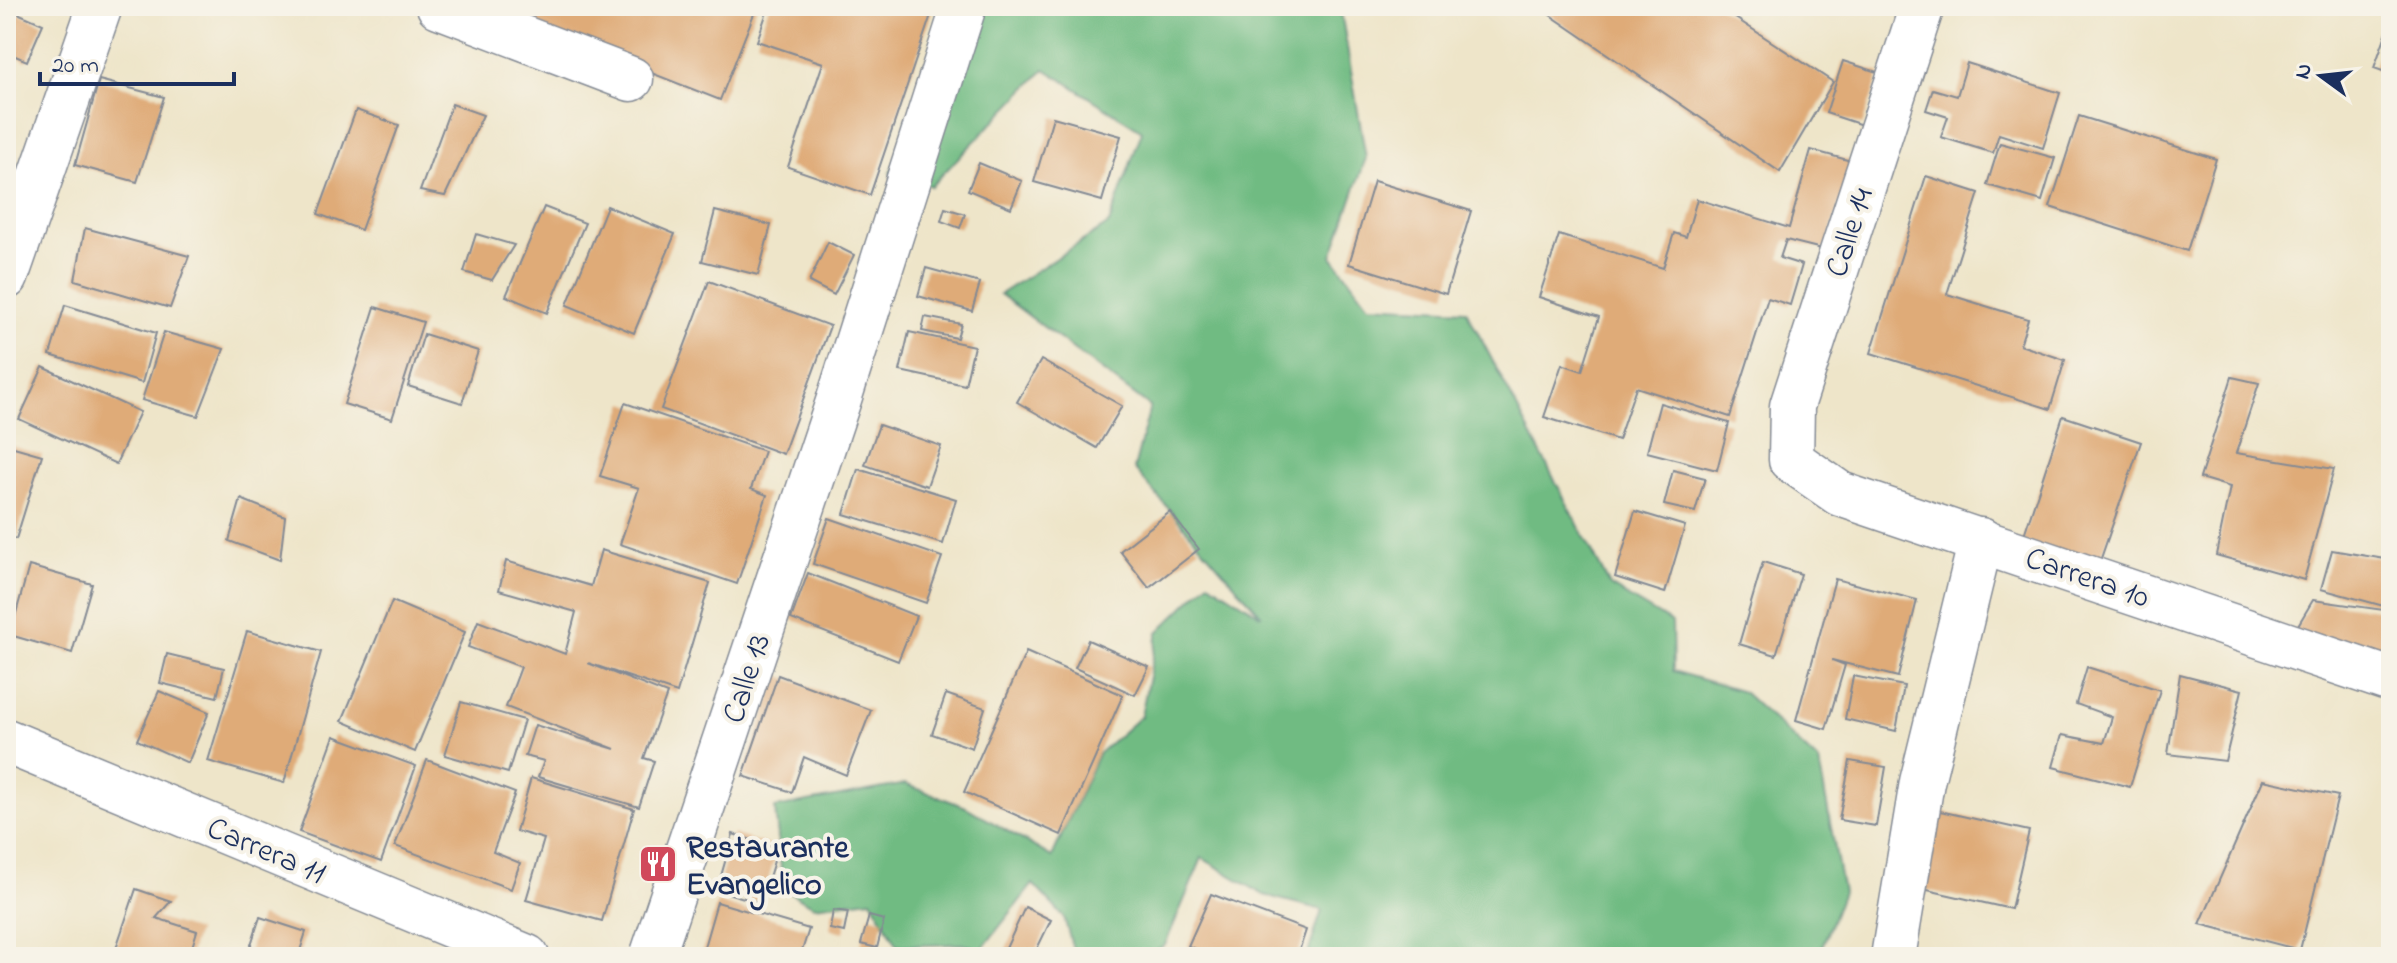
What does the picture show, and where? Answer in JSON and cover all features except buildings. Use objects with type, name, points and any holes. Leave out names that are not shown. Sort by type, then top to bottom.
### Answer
[{"type":"street","points":[[6,277],[100,6]]},
{"type":"street","points":[[439,6],[631,79]]},
{"type":"street","name":"Calle 13","points":[[652,957],[839,399],[964,6]]},
{"type":"street","name":"Calle 14","points":[[1791,460],[1792,406],[1922,6]]},
{"type":"street","name":"Carrera 10","points":[[1791,460],[1840,494],[2391,680]]},
{"type":"street","points":[[1893,957],[1922,782],[1981,540]]},
{"type":"street","name":"Carrera 11","points":[[6,741],[527,957]]},
{"type":"green space","points":[[938,6],[1340,6],[1366,158],[1332,256],[1369,305],[1466,310],[1610,586],[1672,623],[1673,671],[1743,692],[1819,762],[1843,892],[1818,957],[1307,957],[1322,910],[1264,895],[1202,858],[1165,945],[1145,957],[1075,957],[1064,917],[1033,884],[982,949],[962,944],[898,946],[871,899],[814,906],[783,889],[775,808],[905,784],[966,807],[1052,857],[1098,754],[1141,716],[1158,632],[1209,582],[1262,616],[1134,469],[1150,407],[1000,294],[1109,224],[1142,131],[1045,69],[931,186],[890,173],[957,27]]},
{"type":"place","name":"Restaurante Evangelico","points":[[658,864]]}]
